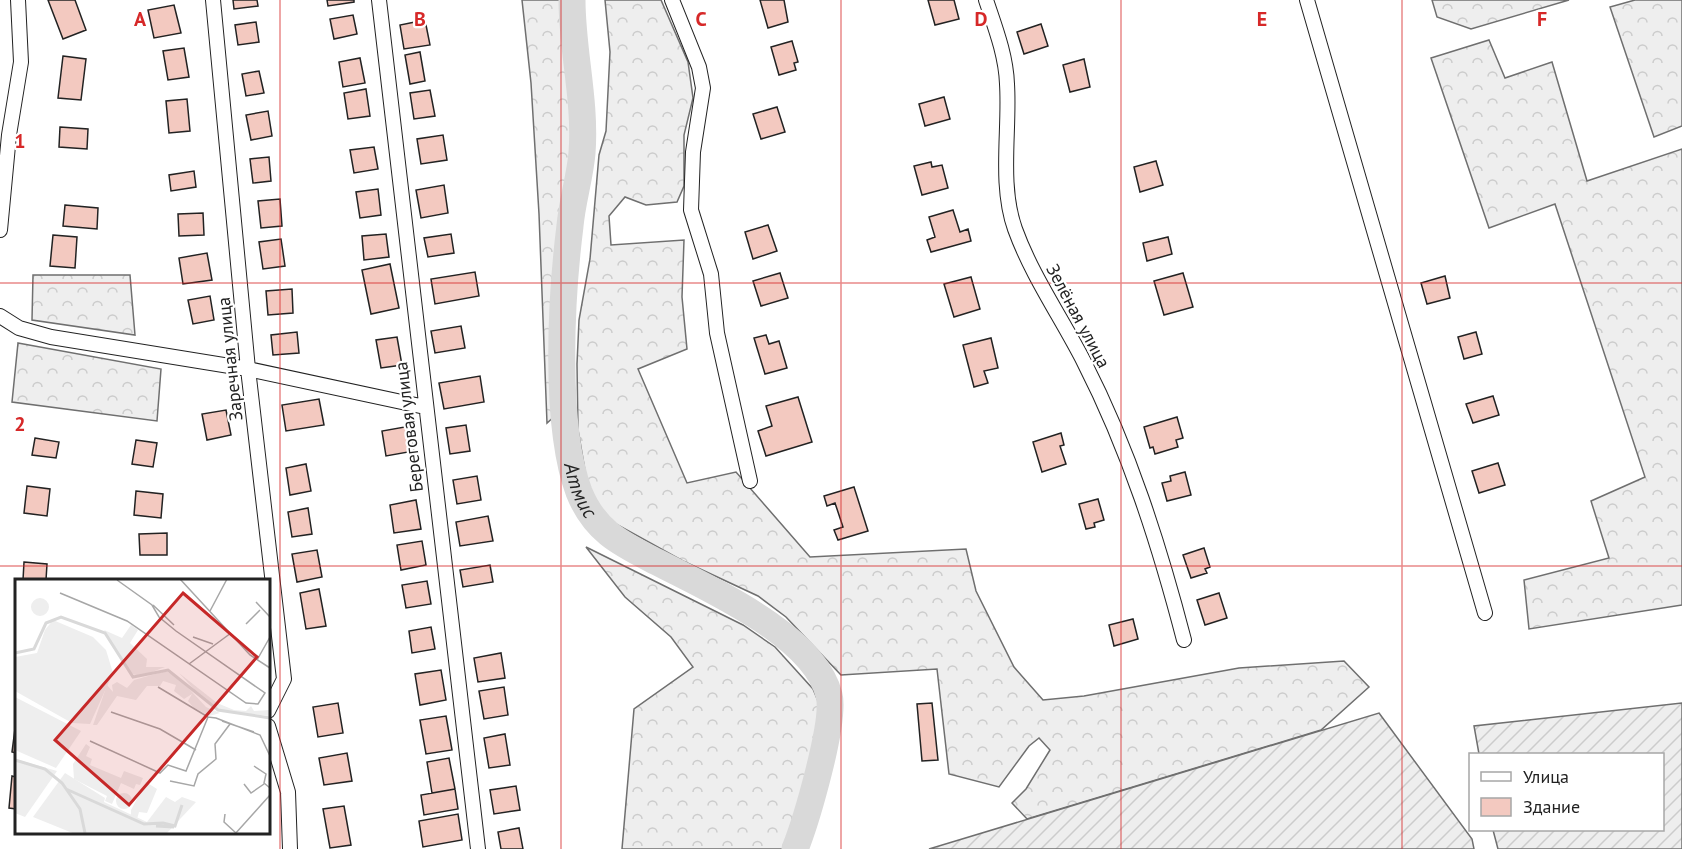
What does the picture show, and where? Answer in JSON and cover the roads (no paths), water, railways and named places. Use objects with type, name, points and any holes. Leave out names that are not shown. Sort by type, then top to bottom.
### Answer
[{"type":"street","points":[[0,230],[9,135],[21,62],[18,0]]},
{"type":"street","name":"Заречная улица","points":[[213,0],[248,369],[284,679],[270,707]]},
{"type":"street","name":"Береговая улица","points":[[379,0],[424,407],[478,849]]},
{"type":"street","points":[[672,0],[699,68],[703,88],[693,152],[691,210],[711,274],[717,333],[750,481]]},
{"type":"street","name":"Зелёная улица","points":[[986,0],[999,39],[1008,82],[1005,166],[1014,227],[1042,290],[1083,361],[1120,440],[1164,563],[1184,640]]},
{"type":"street","points":[[1307,0],[1485,613]]},
{"type":"street","points":[[0,316],[19,328],[51,337],[248,369],[424,407]]},
{"type":"street","points":[[270,733],[288,792],[290,849]]},
{"type":"waterway","name":"Атмис","points":[[572,0],[583,134],[581,162],[571,217],[562,324],[563,397],[571,464],[579,492],[601,527],[632,549],[757,616],[803,653],[819,673],[829,695],[828,726],[812,795],[795,849]]}]
